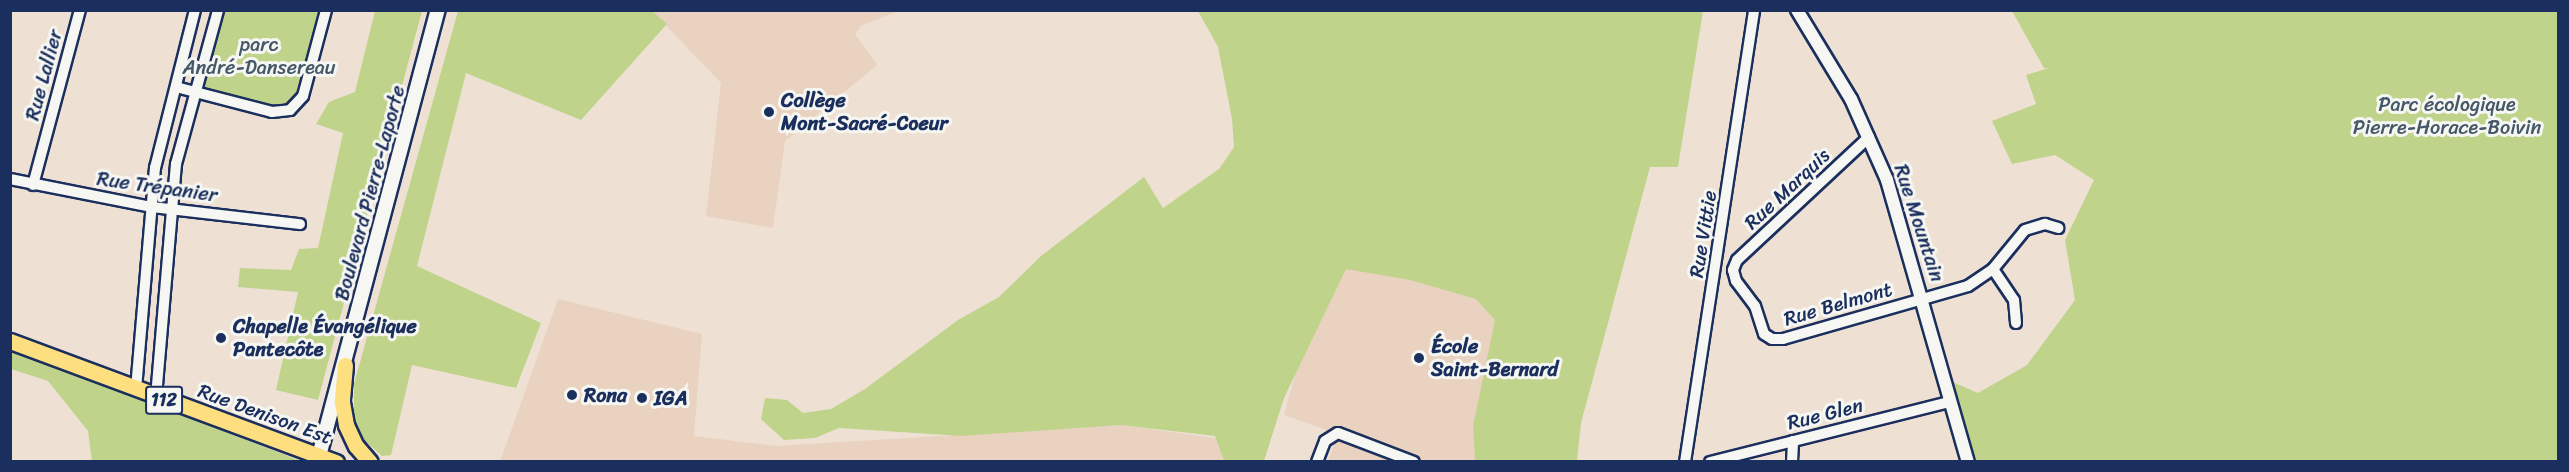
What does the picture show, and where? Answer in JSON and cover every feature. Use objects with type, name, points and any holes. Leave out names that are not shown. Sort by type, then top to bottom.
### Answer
[{"type":"main road","name":"Boulevard Pierre-Laporte","points":[[319,456],[438,10]]},
{"type":"main road","name":"Rue Denison Est","points":[[10,341],[336,462]]},
{"type":"main road","points":[[345,365],[342,402],[346,425],[356,446],[370,462]]},
{"type":"street","name":"Rue Lallier","points":[[33,185],[80,10]]},
{"type":"street","points":[[136,389],[155,168],[195,10]]},
{"type":"street","points":[[156,397],[176,164],[218,10]]},
{"type":"street","points":[[176,87],[272,112],[291,110],[303,96],[326,10]]},
{"type":"street","name":"Rue Vittie","points":[[1685,462],[1754,10]]},
{"type":"street","name":"Rue Mountain","points":[[1797,10],[1869,137],[1887,180],[1968,462]]},
{"type":"street","name":"Rue Marquis","points":[[1733,270],[1737,260],[1869,137]]},
{"type":"street","name":"Rue Trépanier","points":[[10,179],[152,207],[300,224]]},
{"type":"street","name":"Rue Belmont","points":[[1733,270],[1736,281],[1755,306],[1764,334],[1772,339],[1783,339],[1968,286],[1993,269],[2025,230],[2045,224],[2058,228]]},
{"type":"street","points":[[1993,269],[2008,288],[2016,323]]},
{"type":"street","points":[[144,306],[164,310]]},
{"type":"street","name":"Rue Glen","points":[[1710,462],[1949,402]]},
{"type":"street","points":[[1317,462],[1325,441],[1338,433],[1414,462]]},
{"type":"street","points":[[1792,462],[1793,441]]},
{"type":"shaded area","name":"Collège Mont-Sacré-Coeur","points":[[652,11],[898,11],[861,26],[855,34],[877,65],[785,141],[773,228],[706,216],[721,83]]},
{"type":"shaded area","name":"École Saint-Bernard","points":[[1330,248],[1549,301],[1520,461],[1414,461],[1284,415]]},
{"type":"shaded area","points":[[558,299],[702,334],[694,436],[776,446],[1121,425],[1216,438],[1224,461],[500,462]]},
{"type":"shaded area","points":[[1336,440],[1394,461],[1328,462]]},
{"type":"green space","name":"parc André-Dansereau","points":[[218,11],[326,11],[303,96],[283,112],[196,92]]},
{"type":"green space","points":[[375,11],[422,11],[318,400],[276,390],[298,292],[238,287],[240,268],[291,270],[299,249],[318,248],[343,133],[316,124],[329,102],[355,92]]},
{"type":"green space","points":[[458,11],[652,11],[667,24],[581,120],[466,73],[417,266],[541,323],[516,388],[412,365],[391,455],[382,456],[364,440],[354,424],[354,384]]},
{"type":"green space","points":[[1198,11],[1703,11],[1678,167],[1650,167],[1581,423],[1577,461],[1475,461],[1473,426],[1495,320],[1476,299],[1410,280],[1346,269],[1284,398],[1264,461],[1224,461],[1215,436],[1121,425],[961,436],[839,428],[815,438],[784,440],[761,419],[765,398],[787,400],[803,413],[831,409],[865,389],[958,320],[999,297],[1041,256],[1144,177],[1163,208],[1219,169],[1234,147],[1232,119],[1218,47]]},
{"type":"green space","name":"Parc écologique Pierre-Horace-Boivin","points":[[2012,11],[2558,11],[2558,461],[1976,461],[1948,380],[1978,393],[2027,365],[2075,300],[2065,240],[2094,180],[2055,155],[2012,164],[1992,121],[2036,104],[2026,75],[2049,68],[2044,68]]},
{"type":"green space","points":[[11,350],[301,461],[92,461],[88,431],[48,381],[11,369]]},
{"type":"place","name":"Collège Mont-Sacré-Coeur","points":[[769,112]]},
{"type":"place","name":"Chapelle Évangélique Pantecôte","points":[[221,338]]},
{"type":"place","name":"École Saint-Bernard","points":[[1419,358]]},
{"type":"place","name":"Rona","points":[[572,395]]},
{"type":"place","name":"IGA","points":[[642,398]]}]
